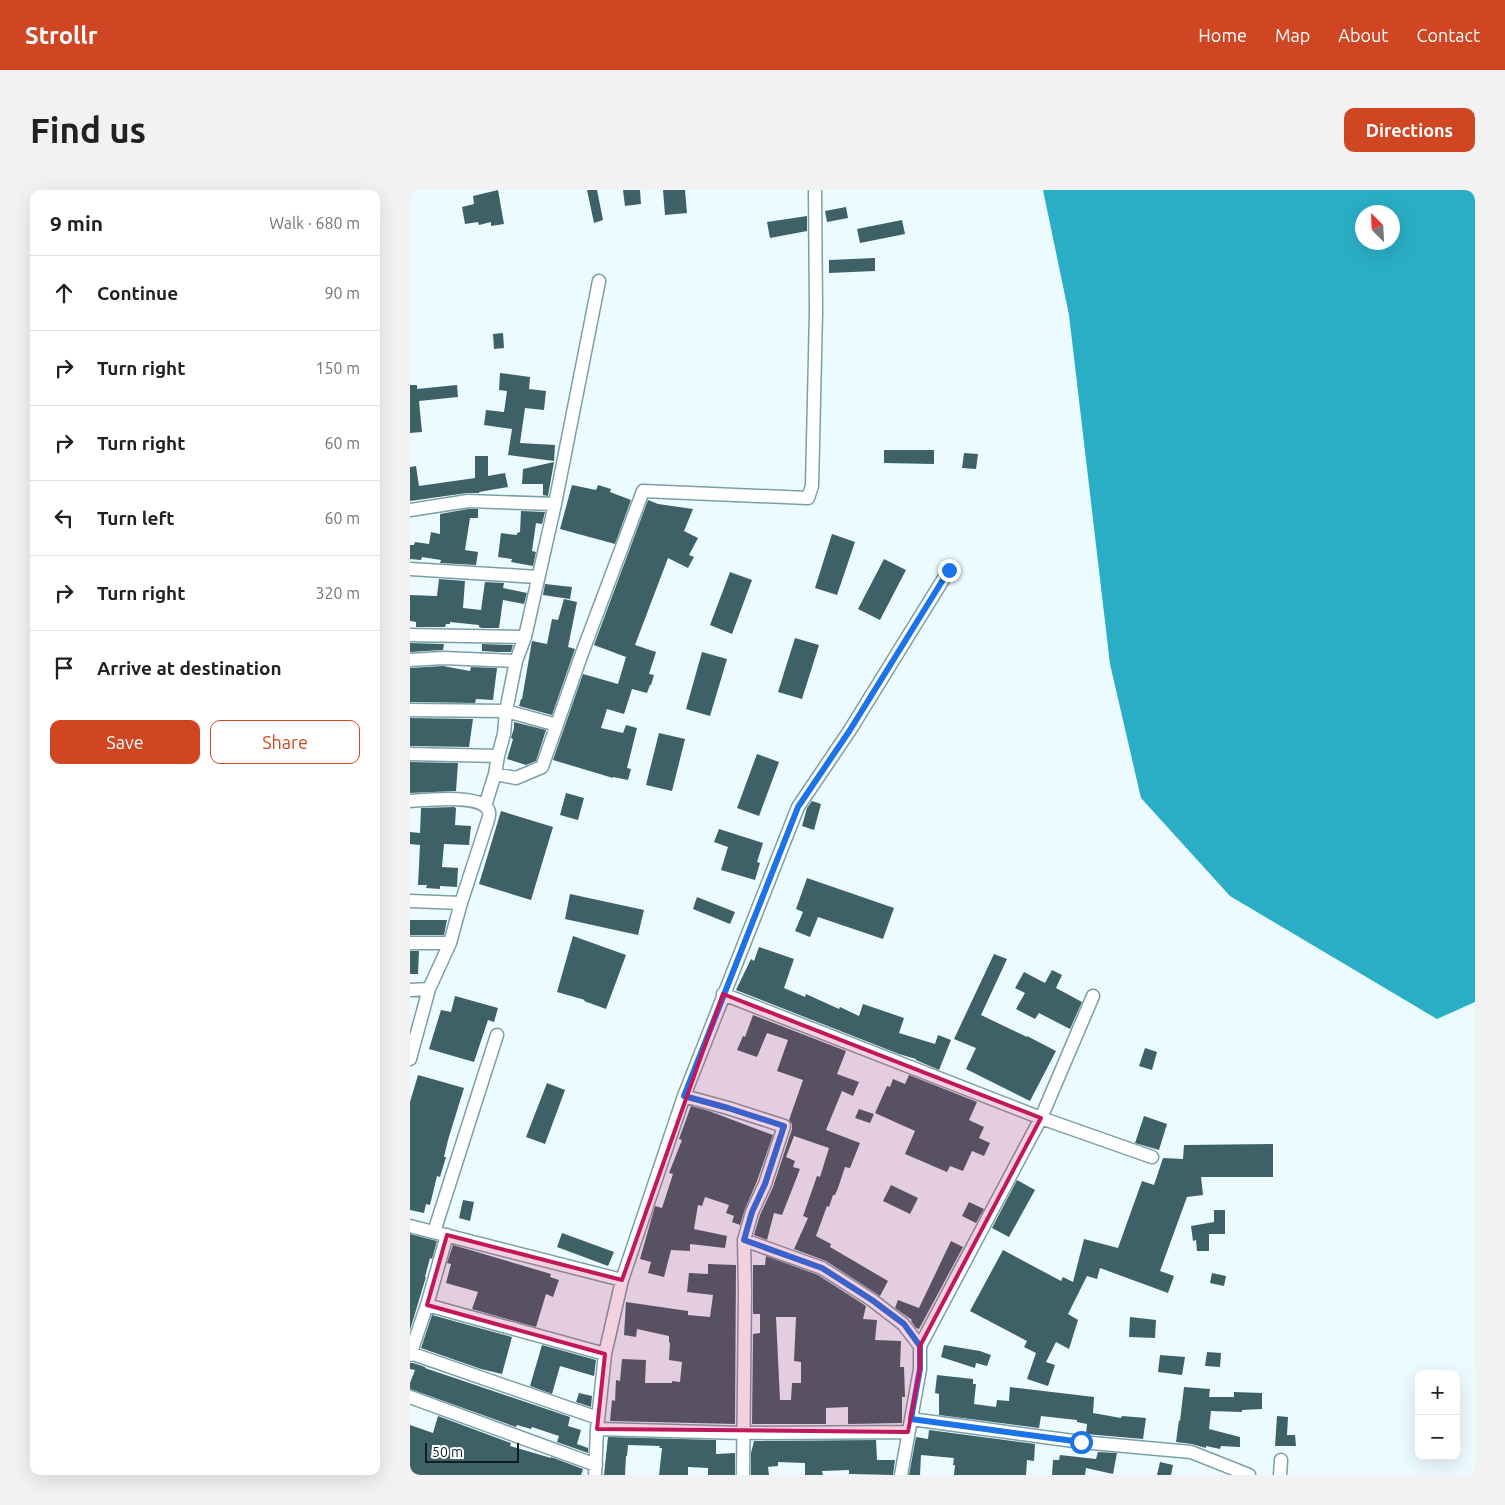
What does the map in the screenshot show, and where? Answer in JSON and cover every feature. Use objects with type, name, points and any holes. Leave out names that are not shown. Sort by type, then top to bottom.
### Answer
[{"type":"street","points":[[495,774],[516,778],[542,767],[581,656],[644,491],[808,498],[812,486],[816,312],[815,190]]},
{"type":"street","points":[[485,806],[495,774],[504,734],[506,711],[516,661],[525,637],[555,504],[598,281]]},
{"type":"street","points":[[410,510],[468,501],[555,504]]},
{"type":"street","points":[[410,569],[538,577]]},
{"type":"street","points":[[410,1396],[595,1470],[597,1423],[605,1354],[622,1280],[684,1096],[723,994],[798,807],[850,730],[949,570]]},
{"type":"street","points":[[410,635],[525,637]]},
{"type":"street","points":[[410,660],[444,658],[516,661]]},
{"type":"street","points":[[410,710],[506,711],[557,725]]},
{"type":"street","points":[[410,754],[498,756]]},
{"type":"street","points":[[410,801],[447,798],[479,802],[489,810],[487,824],[450,943],[429,989],[410,1059]]},
{"type":"street","points":[[410,901],[461,904]]},
{"type":"street","points":[[410,943],[450,943]]},
{"type":"street","points":[[410,990],[429,989]]},
{"type":"street","points":[[723,994],[1041,1118],[1152,1157]]},
{"type":"street","points":[[901,1475],[920,1369],[920,1346],[1041,1118],[1093,996]]},
{"type":"street","points":[[434,1232],[497,1035]]},
{"type":"street","points":[[684,1096],[784,1126],[765,1184],[752,1212],[744,1240],[743,1475]]},
{"type":"street","points":[[410,1226],[622,1280]]},
{"type":"street","points":[[447,1235],[427,1305],[410,1354],[597,1423],[744,1433],[909,1426],[1191,1452],[1236,1473],[1249,1475]]},
{"type":"street","points":[[744,1240],[822,1268],[872,1300],[904,1324],[920,1346]]},
{"type":"street","points":[[427,1305],[605,1354]]},
{"type":"street","points":[[1280,1475],[1281,1460]]},
{"type":"highlighted area","points":[[723,994],[1041,1118],[920,1346],[920,1369],[908,1432],[597,1429],[605,1354],[427,1305],[447,1235],[622,1280]]},
{"type":"water","points":[[1043,190],[1475,190],[1475,1002],[1437,1019],[1230,896],[1141,798],[1110,664],[1069,315]]},
{"type":"building","points":[[498,190],[504,224],[491,226],[491,222],[479,225],[478,222],[465,224],[462,207],[474,204],[473,196]]},
{"type":"building","points":[[587,190],[597,190],[603,220],[594,223]]},
{"type":"building","points":[[623,190],[640,190],[641,204],[625,206]]},
{"type":"building","points":[[663,190],[685,190],[687,213],[665,215]]},
{"type":"building","points":[[846,207],[848,218],[827,222],[825,211]]},
{"type":"building","points":[[807,216],[807,231],[770,238],[767,222]]},
{"type":"building","points":[[902,220],[905,234],[860,243],[857,229]]},
{"type":"building","points":[[875,258],[875,271],[829,273],[829,260]]},
{"type":"building","points":[[503,333],[504,348],[494,349],[493,334]]},
{"type":"building","points":[[500,373],[530,377],[529,389],[546,391],[544,410],[525,408],[520,443],[555,445],[554,461],[508,455],[512,429],[484,425],[486,410],[504,412],[507,391],[499,390]]},
{"type":"building","points":[[410,385],[417,385],[417,389],[457,385],[458,397],[419,401],[422,432],[410,433]]},
{"type":"building","points":[[884,450],[934,450],[934,464],[884,463]]},
{"type":"building","points":[[964,453],[978,454],[976,469],[962,468]]},
{"type":"building","points":[[475,456],[488,456],[488,476],[505,473],[508,487],[479,493],[410,501],[410,467],[416,466],[419,486],[475,478]]},
{"type":"building","points":[[554,462],[548,496],[543,495],[543,484],[522,484],[523,469]]},
{"type":"building","points":[[572,485],[596,490],[598,485],[611,489],[610,492],[631,500],[615,544],[560,529]]},
{"type":"building","points":[[648,500],[658,504],[693,509],[684,531],[698,538],[689,555],[694,557],[688,568],[668,558],[635,645],[656,652],[649,674],[654,675],[647,693],[632,689],[624,714],[607,709],[601,728],[623,733],[626,725],[637,728],[627,768],[631,769],[628,780],[613,778],[553,760],[583,674],[618,684],[626,657],[594,645]]},
{"type":"building","points":[[478,509],[478,518],[470,518],[465,550],[478,552],[476,565],[440,563],[441,560],[422,557],[421,560],[410,559],[410,545],[414,545],[415,542],[429,544],[431,532],[440,534],[440,514]]},
{"type":"building","points":[[521,511],[545,512],[542,524],[536,523],[532,551],[536,552],[533,566],[511,562],[512,559],[498,557],[501,533],[517,535],[520,532]]},
{"type":"building","points":[[832,534],[855,542],[837,595],[815,588]]},
{"type":"building","points":[[884,559],[906,570],[880,620],[858,609]]},
{"type":"building","points":[[730,572],[752,580],[732,634],[710,625]]},
{"type":"building","points":[[439,579],[465,581],[463,608],[481,610],[485,582],[504,583],[503,588],[527,593],[524,604],[503,600],[499,628],[482,628],[479,625],[450,622],[445,627],[416,627],[416,622],[410,621],[410,595],[437,596]]},
{"type":"building","points":[[545,584],[572,587],[570,599],[543,595]]},
{"type":"building","points":[[564,599],[577,602],[568,647],[575,649],[552,715],[519,706],[522,699],[532,641],[547,644],[552,619],[558,620]]},
{"type":"building","points":[[795,638],[819,645],[802,699],[778,692]]},
{"type":"building","points":[[410,643],[444,644],[443,650],[410,652]]},
{"type":"building","points":[[482,644],[513,645],[511,652],[498,652],[482,651]]},
{"type":"building","points":[[702,652],[727,659],[710,716],[686,709]]},
{"type":"building","points":[[443,666],[470,671],[471,667],[497,668],[493,700],[476,699],[475,703],[410,702],[410,668]]},
{"type":"building","points":[[410,718],[473,719],[469,747],[410,746]]},
{"type":"building","points":[[514,722],[546,730],[536,761],[526,765],[507,759],[513,739],[511,738]]},
{"type":"building","points":[[659,733],[685,739],[672,791],[646,785]]},
{"type":"building","points":[[757,754],[779,762],[759,816],[737,808]]},
{"type":"building","points":[[410,762],[458,763],[456,791],[410,793]]},
{"type":"building","points":[[566,793],[584,798],[578,820],[560,815]]},
{"type":"building","points":[[812,801],[821,804],[814,830],[802,826],[807,808]]},
{"type":"building","points":[[421,808],[456,808],[455,825],[471,826],[469,845],[444,844],[442,867],[458,868],[457,887],[440,886],[440,889],[426,888],[427,885],[418,885],[420,845],[410,844],[410,832],[420,833]]},
{"type":"building","points":[[501,811],[553,827],[531,900],[479,884]]},
{"type":"building","points":[[719,829],[763,843],[757,862],[760,863],[755,880],[721,870],[728,847],[714,842]]},
{"type":"building","points":[[807,878],[894,908],[883,939],[818,917],[810,937],[795,931],[803,912],[796,909]]},
{"type":"building","points":[[570,894],[644,910],[638,935],[565,919]]},
{"type":"building","points":[[697,897],[735,912],[730,924],[693,909]]},
{"type":"building","points":[[410,920],[447,920],[444,935],[410,935]]},
{"type":"building","points":[[573,936],[626,955],[606,1009],[585,1000],[557,992]]},
{"type":"building","points":[[759,947],[794,959],[784,988],[805,997],[806,994],[859,1016],[863,1004],[904,1018],[899,1033],[935,1044],[938,1035],[951,1040],[939,1070],[916,1059],[736,990],[751,959],[754,961]]},
{"type":"building","points":[[410,951],[419,951],[418,974],[410,974]]},
{"type":"building","points":[[994,954],[1007,959],[981,1015],[1056,1051],[1030,1101],[966,1069],[976,1048],[954,1039]]},
{"type":"building","points":[[1052,970],[1062,975],[1056,988],[1082,1002],[1070,1029],[1039,1013],[1035,1019],[1016,1009],[1025,993],[1015,988],[1024,972],[1045,983]]},
{"type":"building","points":[[455,996],[498,1008],[494,1022],[488,1020],[474,1062],[429,1049],[441,1010],[451,1012]]},
{"type":"building","points":[[753,1015],[846,1051],[837,1074],[859,1082],[853,1096],[842,1091],[826,1130],[860,1143],[850,1168],[845,1167],[838,1188],[835,1195],[833,1195],[829,1207],[827,1206],[816,1236],[831,1244],[830,1247],[888,1281],[880,1296],[826,1261],[794,1249],[808,1218],[803,1216],[817,1176],[820,1177],[829,1148],[794,1136],[786,1157],[795,1161],[793,1167],[800,1169],[782,1215],[774,1213],[767,1240],[754,1235],[760,1215],[773,1187],[792,1129],[792,1124],[789,1120],[803,1080],[777,1071],[788,1040],[767,1033],[757,1057],[737,1050],[743,1036],[745,1037]]},
{"type":"building","points":[[1145,1048],[1157,1052],[1152,1070],[1139,1066]]},
{"type":"building","points":[[418,1075],[464,1088],[448,1140],[444,1157],[446,1157],[440,1177],[437,1176],[430,1205],[426,1204],[424,1213],[410,1210],[410,1102]]},
{"type":"building","points":[[909,1075],[977,1102],[969,1120],[984,1127],[979,1138],[990,1143],[984,1156],[972,1151],[963,1171],[950,1166],[947,1172],[905,1154],[915,1131],[875,1113],[887,1086],[890,1087],[893,1079],[905,1084]]},
{"type":"building","points":[[547,1083],[565,1090],[545,1144],[526,1137]]},
{"type":"building","points":[[691,1106],[773,1135],[740,1225],[732,1222],[734,1216],[726,1213],[729,1205],[705,1197],[702,1206],[698,1205],[694,1229],[727,1236],[725,1248],[690,1244],[690,1251],[671,1250],[664,1277],[648,1273],[651,1262],[640,1259],[655,1206],[662,1208],[673,1174],[669,1173],[682,1140],[679,1139]]},
{"type":"building","points":[[859,1109],[874,1114],[870,1123],[855,1118]]},
{"type":"building","points":[[1144,1116],[1167,1124],[1159,1150],[1135,1143]]},
{"type":"building","points":[[1273,1144],[1273,1177],[1201,1177],[1203,1195],[1187,1197],[1160,1271],[1174,1276],[1168,1293],[1100,1268],[1097,1279],[1087,1276],[1068,1314],[1078,1320],[1069,1349],[1056,1342],[1046,1362],[1055,1365],[1048,1386],[1027,1379],[1036,1353],[1024,1347],[1027,1341],[970,1311],[1003,1250],[1061,1281],[1063,1277],[1073,1282],[1084,1239],[1118,1248],[1142,1181],[1154,1185],[1163,1158],[1183,1159],[1184,1145]]},
{"type":"building","points":[[1017,1180],[1035,1190],[1009,1237],[992,1228]]},
{"type":"building","points":[[891,1185],[918,1198],[910,1214],[883,1201]]},
{"type":"building","points":[[463,1200],[474,1202],[470,1221],[459,1218]]},
{"type":"building","points":[[969,1202],[984,1209],[976,1223],[962,1216]]},
{"type":"building","points":[[1214,1210],[1225,1210],[1225,1234],[1209,1234],[1209,1251],[1197,1251],[1196,1240],[1193,1241],[1191,1226],[1214,1222]]},
{"type":"building","points":[[562,1233],[614,1252],[608,1266],[557,1247]]},
{"type":"building","points":[[410,1234],[437,1241],[432,1259],[430,1258],[410,1330]]},
{"type":"building","points":[[951,1241],[963,1247],[919,1329],[916,1328],[912,1320],[895,1308],[898,1300],[919,1308]]},
{"type":"building","points":[[453,1245],[551,1274],[550,1277],[559,1280],[553,1297],[546,1294],[536,1327],[472,1309],[478,1292],[446,1283],[451,1264],[447,1263]]},
{"type":"building","points":[[766,1256],[818,1275],[866,1306],[863,1319],[877,1320],[875,1340],[901,1341],[900,1367],[904,1367],[905,1397],[902,1397],[902,1423],[848,1424],[848,1407],[826,1408],[826,1424],[752,1424],[753,1334],[760,1333],[760,1314],[753,1314],[753,1265],[765,1265]],"holes":[[[776,1317],[796,1317],[794,1361],[801,1362],[801,1383],[792,1383],[791,1400],[780,1400]]]},
{"type":"building","points":[[708,1264],[736,1265],[735,1424],[610,1421],[612,1400],[615,1401],[616,1380],[620,1381],[622,1359],[646,1360],[645,1383],[680,1382],[682,1362],[669,1360],[669,1336],[637,1329],[636,1337],[624,1335],[626,1302],[688,1311],[688,1315],[710,1317],[713,1295],[687,1292],[689,1273],[708,1274]]},
{"type":"building","points":[[1212,1273],[1226,1276],[1224,1286],[1210,1283]]},
{"type":"building","points":[[432,1315],[512,1337],[502,1374],[481,1369],[421,1348]]},
{"type":"building","points":[[1130,1317],[1156,1320],[1155,1338],[1129,1337]]},
{"type":"building","points":[[542,1345],[596,1360],[594,1376],[560,1366],[552,1394],[530,1386]]},
{"type":"building","points":[[944,1345],[980,1351],[991,1355],[987,1366],[976,1363],[975,1368],[941,1357]]},
{"type":"building","points":[[1207,1352],[1221,1353],[1220,1367],[1205,1366]]},
{"type":"building","points":[[1160,1355],[1185,1357],[1182,1375],[1158,1372]]},
{"type":"building","points":[[410,1363],[570,1417],[568,1426],[581,1430],[577,1444],[588,1448],[588,1453],[557,1442],[559,1436],[532,1427],[531,1429],[517,1425],[516,1427],[410,1389],[410,1383],[415,1370],[410,1369]]},
{"type":"building","points":[[937,1375],[973,1379],[973,1384],[976,1384],[974,1404],[996,1407],[997,1400],[1009,1401],[1010,1387],[1094,1397],[1093,1413],[1121,1418],[1122,1416],[1146,1418],[1143,1439],[1086,1434],[1087,1424],[1077,1422],[1077,1420],[1041,1416],[1039,1428],[939,1415],[939,1394],[935,1393]]},
{"type":"building","points":[[1184,1387],[1210,1389],[1209,1397],[1234,1397],[1234,1392],[1262,1393],[1262,1409],[1242,1410],[1242,1412],[1211,1411],[1209,1429],[1240,1437],[1240,1447],[1221,1446],[1220,1449],[1206,1446],[1206,1448],[1176,1442]]},
{"type":"building","points":[[579,1393],[592,1396],[591,1407],[576,1402]]},
{"type":"building","points":[[438,1416],[511,1443],[510,1446],[551,1457],[583,1469],[581,1475],[410,1475],[410,1425],[433,1433]]},
{"type":"building","points":[[1277,1416],[1288,1417],[1287,1435],[1295,1435],[1296,1446],[1275,1446]]},
{"type":"building","points":[[929,1430],[1035,1444],[1034,1461],[1027,1460],[1026,1475],[954,1475],[954,1458],[921,1455],[920,1475],[909,1475],[916,1437],[928,1439]]},
{"type":"building","points":[[608,1437],[716,1440],[716,1454],[735,1453],[735,1475],[708,1475],[708,1468],[688,1467],[688,1475],[659,1475],[662,1448],[659,1448],[660,1446],[628,1445],[625,1475],[604,1475]]},
{"type":"building","points":[[876,1440],[877,1460],[895,1460],[893,1475],[849,1474],[849,1470],[822,1471],[823,1475],[805,1475],[805,1463],[778,1462],[778,1466],[768,1467],[769,1475],[751,1475],[751,1453],[754,1441]]},
{"type":"building","points":[[1098,1452],[1117,1453],[1113,1474],[1086,1468],[1085,1475],[1052,1475],[1053,1460],[1059,1460],[1060,1455],[1096,1459]]},
{"type":"building","points":[[1160,1462],[1173,1465],[1171,1475],[1157,1475]]},
{"type":"route","points":[[949,570],[850,730],[798,807],[684,1096],[784,1126],[765,1184],[752,1212],[744,1240],[822,1268],[872,1300],[904,1324],[920,1346],[920,1369],[911,1419],[1081,1442]]}]
